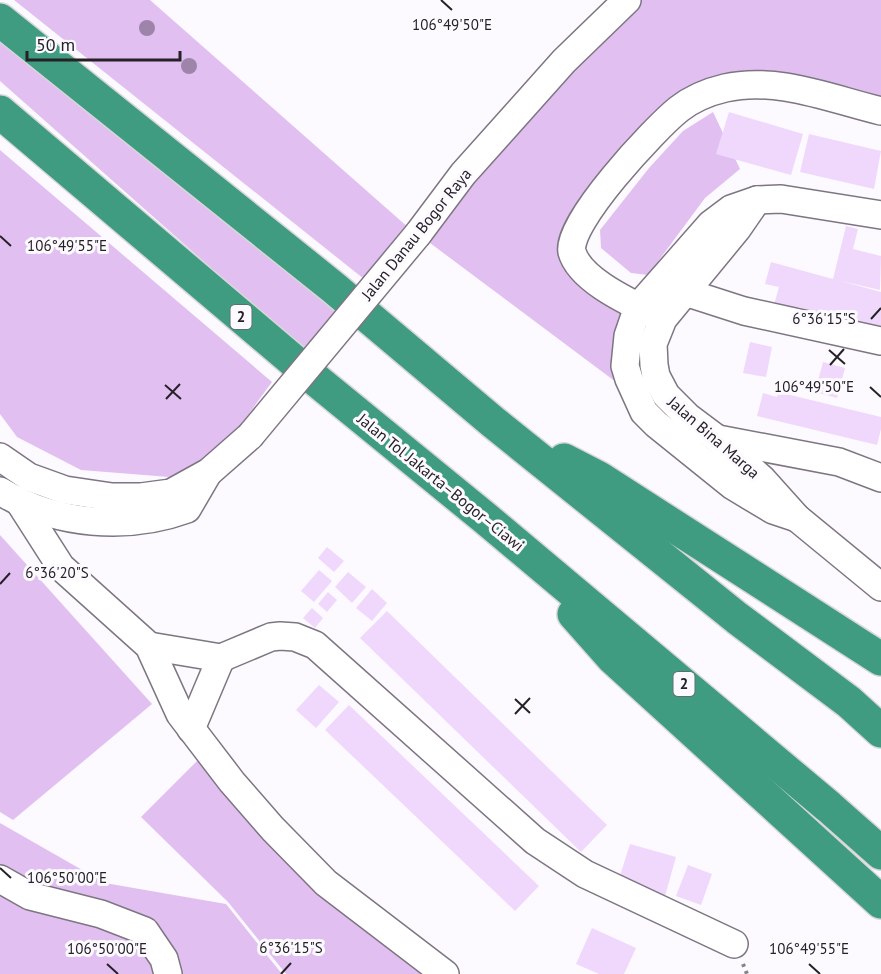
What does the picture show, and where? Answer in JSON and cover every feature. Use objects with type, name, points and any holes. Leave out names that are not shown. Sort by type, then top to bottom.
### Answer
[{"type":"highway","points":[[0,20],[334,288],[493,422],[737,618],[849,702],[881,731]]},
{"type":"highway","name":"Jalan Tol Jakarta–Bogor–Ciawi","points":[[0,112],[881,853]]},
{"type":"highway","points":[[493,422],[599,478],[881,659]]},
{"type":"highway","points":[[485,518],[614,658],[881,902]]},
{"type":"street","name":"Jalan Danau Bogor Raya","points":[[0,457],[29,477],[65,490],[112,497],[141,497],[171,493],[209,472],[250,436],[418,234],[432,213],[486,147],[564,61],[627,0]]},
{"type":"street","points":[[663,319],[638,307],[584,272],[574,256],[572,241],[605,188],[663,122],[681,107],[707,93],[728,88],[759,86],[797,89],[881,111]]},
{"type":"street","points":[[796,518],[773,510],[733,486],[644,412],[632,388],[626,366],[628,336],[638,307],[711,224],[731,209],[757,200],[781,199],[881,215]]},
{"type":"street","name":"Jalan Bina Marga","points":[[757,200],[737,229],[663,319],[653,352],[660,386],[687,417],[716,438],[762,478],[796,518],[881,587]]},
{"type":"street","points":[[685,292],[744,311],[881,340]]},
{"type":"street","points":[[716,438],[839,462],[881,478]]},
{"type":"street","name":"Jalan Danau Bogor Raya","points":[[10,497],[66,518],[105,522],[148,520],[187,509],[209,472]]},
{"type":"street","points":[[10,497],[61,567],[149,646],[180,714],[239,790],[273,829],[326,883],[445,974]]},
{"type":"street","points":[[149,646],[221,658],[271,637],[295,637],[315,645],[535,841],[585,874],[734,944]]},
{"type":"street","points":[[191,729],[221,658]]},
{"type":"street","points":[[0,879],[30,896],[101,914],[145,931],[164,958],[168,974]]},
{"type":"shaded area","points":[[14,0],[150,0],[410,229],[364,279]]},
{"type":"shaded area","points":[[627,0],[881,0],[881,110],[707,93],[572,241],[638,307],[636,397],[418,234]]},
{"type":"shaded area","points":[[0,42],[339,312],[306,352],[0,81]]},
{"type":"shaded area","points":[[713,112],[740,169],[705,198],[648,275],[631,273],[601,248],[600,230],[649,168],[683,131]]},
{"type":"shaded area","points":[[0,150],[272,382],[223,449],[169,477],[81,470],[17,437],[0,414]]},
{"type":"shaded area","points":[[0,535],[152,704],[13,820],[0,812]]},
{"type":"shaded area","points":[[204,754],[429,974],[286,974],[228,902],[141,817]]},
{"type":"shaded area","points":[[0,823],[105,883],[226,904],[282,974],[0,974]]},
{"type":"building","points":[[729,112],[803,134],[791,175],[716,154]]},
{"type":"building","points":[[809,134],[881,151],[874,189],[800,172]]},
{"type":"building","points":[[846,226],[858,229],[853,249],[881,256],[880,290],[841,281],[881,292],[881,329],[798,307],[794,322],[771,315],[779,287],[765,284],[771,262],[833,279]]},
{"type":"building","points":[[750,342],[772,347],[766,377],[743,373]]},
{"type":"building","points":[[823,362],[845,368],[837,398],[815,392]]},
{"type":"building","points":[[778,392],[881,417],[877,445],[757,416],[763,393],[777,397]]},
{"type":"building","points":[[327,547],[344,561],[334,572],[318,558]]},
{"type":"building","points":[[319,570],[332,581],[314,602],[301,591]]},
{"type":"building","points":[[348,572],[366,587],[352,603],[335,587]]},
{"type":"building","points":[[372,589],[387,603],[372,621],[356,608]]},
{"type":"building","points":[[328,592],[337,600],[327,612],[318,604]]},
{"type":"building","points":[[312,608],[323,618],[315,628],[303,618]]},
{"type":"building","points":[[387,611],[607,825],[581,852],[360,638]]},
{"type":"building","points":[[319,685],[339,702],[316,728],[296,710]]},
{"type":"building","points":[[349,705],[539,886],[515,911],[325,730]]},
{"type":"building","points":[[630,844],[676,857],[665,896],[618,882]]},
{"type":"building","points":[[688,865],[712,874],[701,905],[676,896]]},
{"type":"building","points":[[592,928],[636,948],[624,974],[599,974],[576,964]]}]
